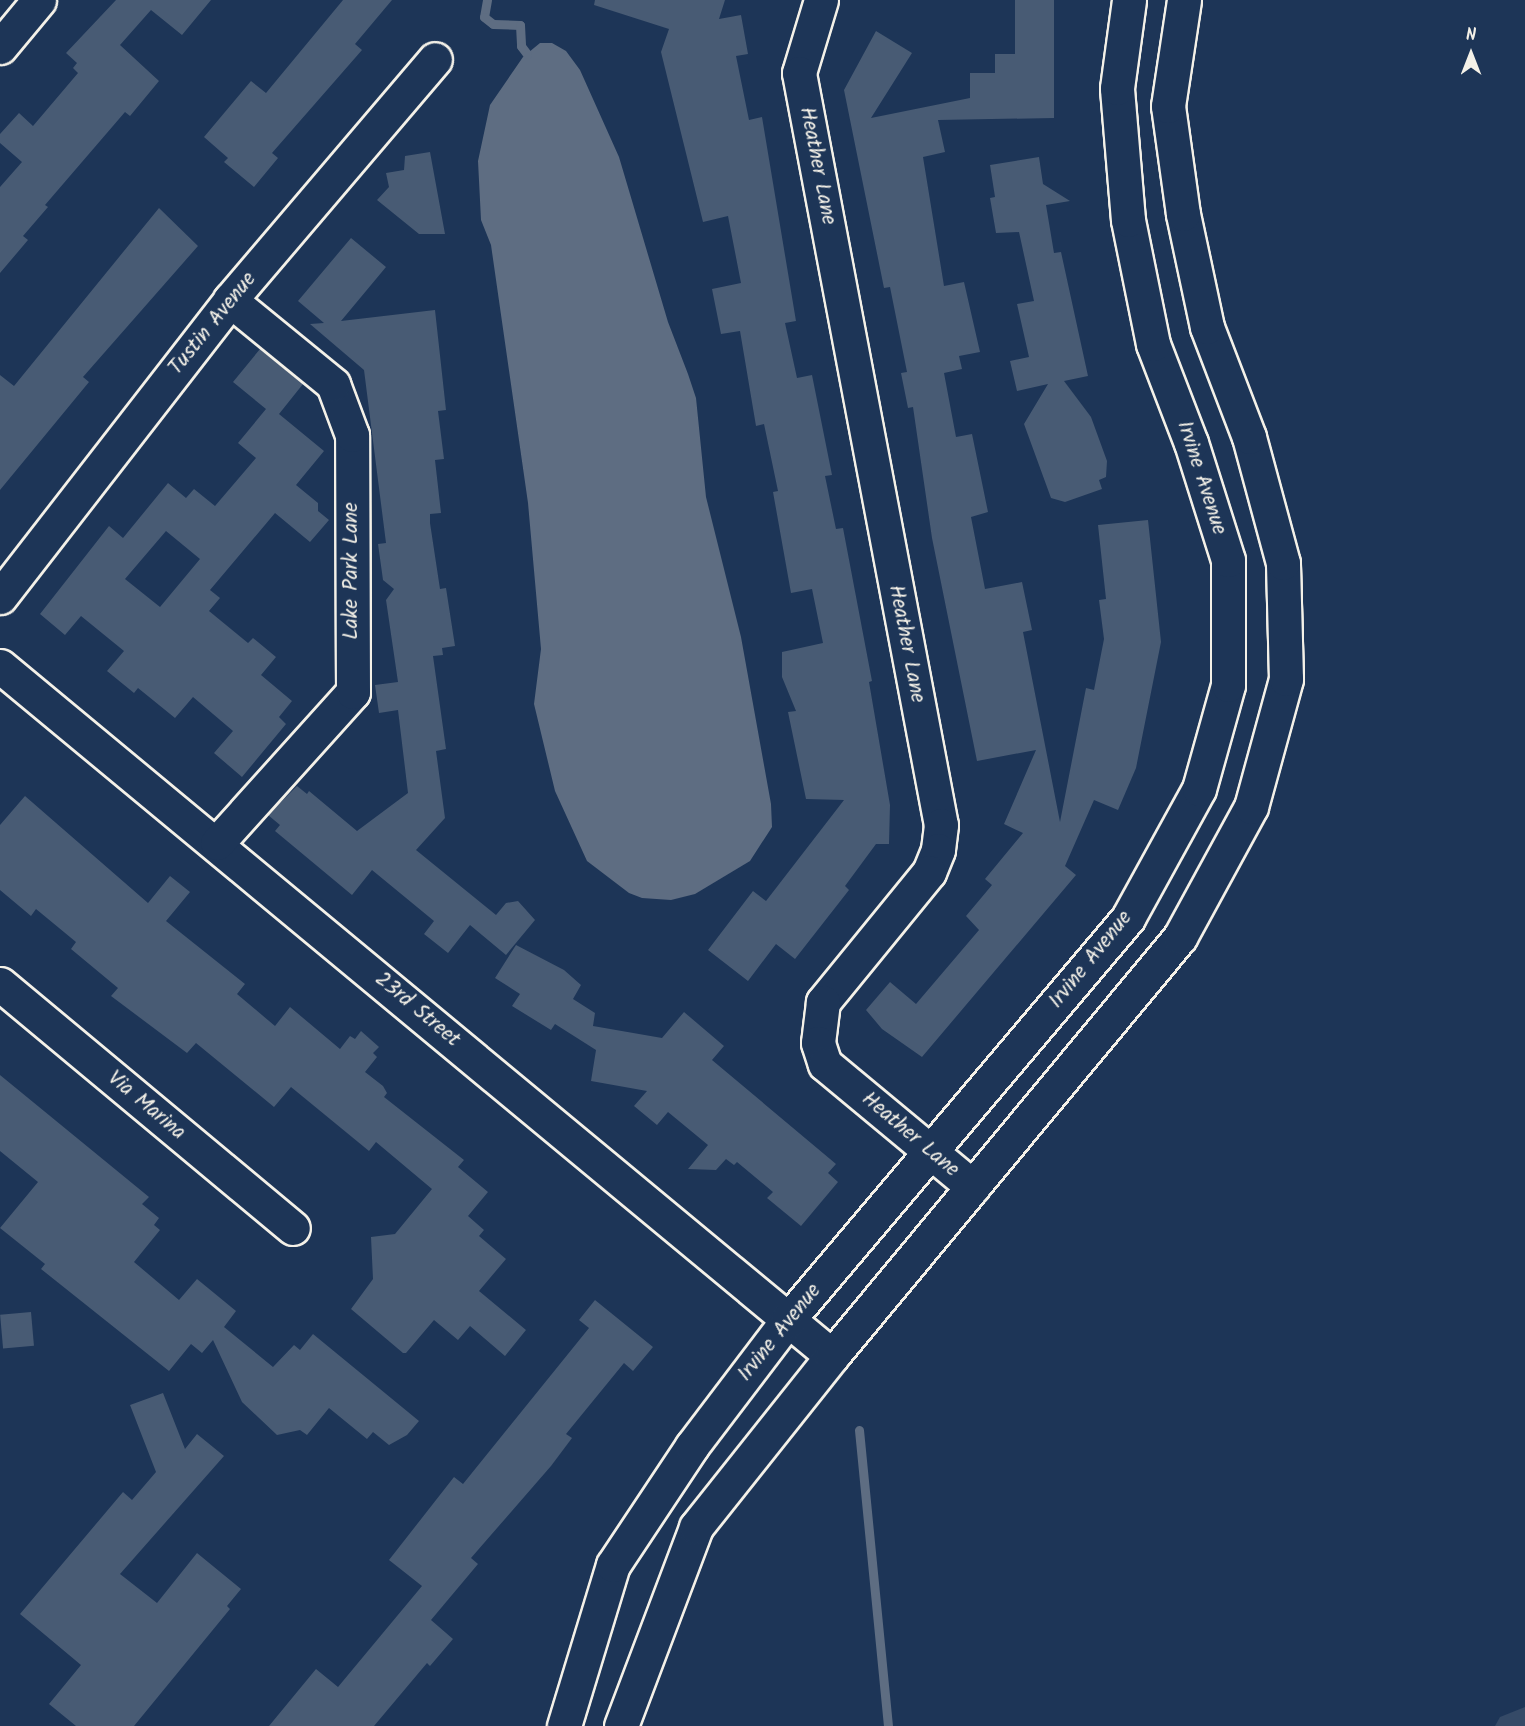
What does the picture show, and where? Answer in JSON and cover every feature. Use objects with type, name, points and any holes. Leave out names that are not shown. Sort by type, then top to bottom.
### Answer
[{"type":"street","points":[[0,47],[39,0]]},
{"type":"street","name":"Heather Lane","points":[[821,0],[799,73],[940,825],[938,850],[929,872],[823,1002],[818,1043],[825,1064],[973,1187]]},
{"type":"street","name":"Irvine Avenue","points":[[564,1726],[613,1564],[692,1446],[787,1321],[1128,918],[1199,789],[1228,685],[1228,560],[1191,443],[1153,344],[1128,220],[1117,88],[1130,0]]},
{"type":"street","points":[[621,1726],[696,1527],[832,1356],[1180,936],[1251,807],[1286,679],[1283,562],[1249,437],[1208,327],[1182,203],[1168,106],[1184,0]]},
{"type":"street","name":"Tustin Avenue","points":[[0,597],[230,300],[435,59]]},
{"type":"street","name":"Lake Park Lane","points":[[217,843],[353,692],[352,435],[333,384],[230,300]]},
{"type":"street","name":"23rd Street","points":[[0,666],[217,843],[787,1321],[832,1356]]},
{"type":"street","name":"Via Marina","points":[[0,984],[293,1228]]},
{"type":"shaded area","points":[[540,43],[552,43],[566,51],[580,70],[619,157],[668,322],[696,398],[706,497],[741,637],[771,804],[772,827],[750,861],[695,894],[671,900],[642,898],[629,893],[587,861],[555,791],[534,704],[541,649],[528,503],[491,245],[481,220],[478,161],[490,105],[523,57]]},
{"type":"shaded area","points":[[1525,1707],[1525,1726],[1495,1726],[1500,1717]]},
{"type":"building","points":[[116,0],[211,0],[182,35],[151,10],[120,45],[159,81],[130,116],[125,112],[45,205],[48,207],[23,236],[28,240],[0,273],[0,187],[22,162],[0,143],[0,134],[19,113],[33,126],[78,73],[73,68],[77,63],[66,53]]},
{"type":"building","points":[[343,0],[392,0],[355,44],[362,50],[272,153],[278,158],[254,187],[224,162],[228,158],[204,137],[251,81],[266,93]]},
{"type":"building","points":[[595,0],[725,0],[719,19],[741,15],[748,54],[736,56],[749,120],[762,117],[796,321],[785,323],[797,378],[812,375],[832,475],[825,476],[836,529],[843,528],[872,681],[869,682],[890,805],[889,844],[876,844],[845,886],[849,890],[795,959],[776,944],[748,981],[708,950],[753,891],[766,901],[844,800],[806,799],[788,712],[796,711],[782,677],[782,652],[823,643],[812,589],[791,593],[773,492],[778,491],[764,424],[756,426],[740,331],[721,334],[712,289],[741,283],[728,216],[703,222],[661,52],[669,29],[594,5]]},
{"type":"building","points":[[1015,0],[1054,0],[1054,118],[938,120],[945,152],[923,157],[944,286],[964,282],[980,352],[959,356],[962,369],[944,373],[956,437],[972,434],[988,512],[971,517],[985,589],[1022,582],[1032,630],[1023,632],[1060,822],[1086,688],[1094,690],[1104,639],[1099,600],[1106,599],[1098,525],[1148,520],[1161,642],[1136,768],[1118,810],[1094,800],[1065,866],[1076,875],[922,1057],[882,1029],[866,1010],[890,982],[916,1004],[979,930],[966,916],[992,885],[985,879],[1023,833],[1004,824],[1036,750],[977,761],[932,538],[913,407],[908,408],[901,373],[907,372],[890,287],[884,288],[844,90],[876,31],[912,53],[871,118],[970,98],[970,73],[995,73],[995,54],[1015,54]]},
{"type":"building","points":[[430,152],[445,234],[419,234],[377,200],[389,187],[386,173],[404,170],[405,156]]},
{"type":"building","points":[[1039,157],[1043,184],[1070,201],[1046,205],[1054,253],[1061,252],[1088,376],[1064,381],[1091,417],[1107,461],[1106,477],[1099,480],[1102,489],[1065,502],[1051,498],[1024,424],[1048,384],[1017,391],[1010,361],[1029,357],[1017,304],[1034,301],[1019,232],[996,233],[990,198],[995,197],[990,165]]},
{"type":"building","points":[[159,208],[198,246],[83,377],[89,382],[0,490],[0,375],[14,386]]},
{"type":"building","points":[[351,238],[386,267],[341,321],[435,310],[446,410],[438,411],[444,459],[435,460],[441,513],[430,514],[430,523],[440,589],[446,588],[455,646],[442,648],[443,655],[433,656],[446,749],[436,751],[445,818],[416,850],[496,915],[506,903],[518,901],[535,920],[506,955],[470,925],[448,953],[424,934],[434,921],[372,870],[352,895],[275,831],[280,825],[268,815],[297,786],[307,794],[309,791],[357,831],[408,793],[398,710],[379,713],[375,685],[398,682],[386,600],[394,589],[383,580],[378,544],[386,543],[364,370],[310,324],[324,323],[298,301]]},
{"type":"building","points":[[260,349],[303,384],[279,414],[324,451],[296,485],[318,503],[318,511],[329,520],[310,542],[275,513],[210,590],[220,598],[209,611],[248,643],[253,638],[276,657],[261,675],[292,701],[279,717],[286,724],[242,777],[214,753],[233,731],[193,697],[175,718],[138,688],[134,693],[107,671],[124,651],[81,616],[65,635],[40,614],[109,526],[123,538],[168,483],[186,498],[194,489],[215,506],[256,458],[238,443],[266,409],[233,382]],"holes":[[[166,531],[200,559],[160,607],[125,579]]]},
{"type":"building","points":[[25,796],[148,903],[170,876],[190,892],[166,921],[245,984],[237,994],[275,1026],[290,1007],[340,1049],[350,1036],[355,1039],[361,1031],[379,1047],[373,1053],[377,1057],[365,1072],[383,1086],[387,1093],[384,1097],[464,1160],[458,1167],[488,1192],[468,1216],[484,1230],[479,1236],[506,1259],[479,1291],[526,1330],[505,1356],[470,1326],[458,1340],[434,1320],[406,1353],[403,1353],[351,1309],[373,1279],[371,1237],[395,1234],[432,1189],[376,1142],[369,1151],[291,1087],[274,1107],[196,1043],[187,1053],[111,996],[118,988],[71,949],[76,942],[36,909],[31,916],[0,890],[0,825]]},
{"type":"building","points":[[516,945],[564,970],[581,985],[573,999],[595,1013],[593,1026],[662,1038],[684,1012],[724,1046],[712,1060],[836,1164],[828,1173],[838,1182],[801,1226],[767,1198],[773,1192],[737,1162],[734,1165],[726,1159],[716,1170],[688,1169],[708,1145],[668,1112],[657,1125],[634,1106],[647,1091],[591,1081],[596,1050],[555,1024],[551,1030],[512,1006],[520,994],[495,978]]},
{"type":"building","points":[[0,1075],[149,1197],[142,1204],[159,1218],[154,1225],[160,1230],[134,1262],[179,1300],[197,1279],[236,1311],[224,1327],[273,1367],[294,1345],[300,1350],[313,1334],[419,1421],[407,1435],[389,1445],[373,1432],[367,1439],[329,1408],[307,1435],[300,1430],[277,1435],[242,1402],[213,1340],[202,1353],[191,1344],[169,1371],[41,1269],[45,1264],[0,1228],[38,1182],[0,1151]]},
{"type":"building","points":[[595,1300],[653,1347],[633,1371],[624,1363],[566,1434],[572,1438],[551,1466],[471,1558],[478,1564],[431,1620],[453,1639],[430,1666],[427,1663],[374,1726],[269,1726],[316,1669],[338,1687],[422,1586],[389,1560],[454,1477],[463,1484],[589,1328],[579,1320]]},
{"type":"building","points":[[31,1312],[34,1346],[3,1349],[0,1315]]},
{"type":"building","points":[[163,1393],[185,1449],[197,1434],[224,1456],[120,1574],[157,1603],[197,1553],[241,1589],[227,1606],[230,1609],[134,1726],[76,1726],[49,1704],[81,1665],[20,1614],[123,1492],[132,1500],[156,1472],[130,1405]]},
{"type":"waterway","points":[[487,0],[484,17],[493,24],[520,25],[521,46],[527,54]]},
{"type":"waterway","points":[[859,1430],[888,1726]]}]
